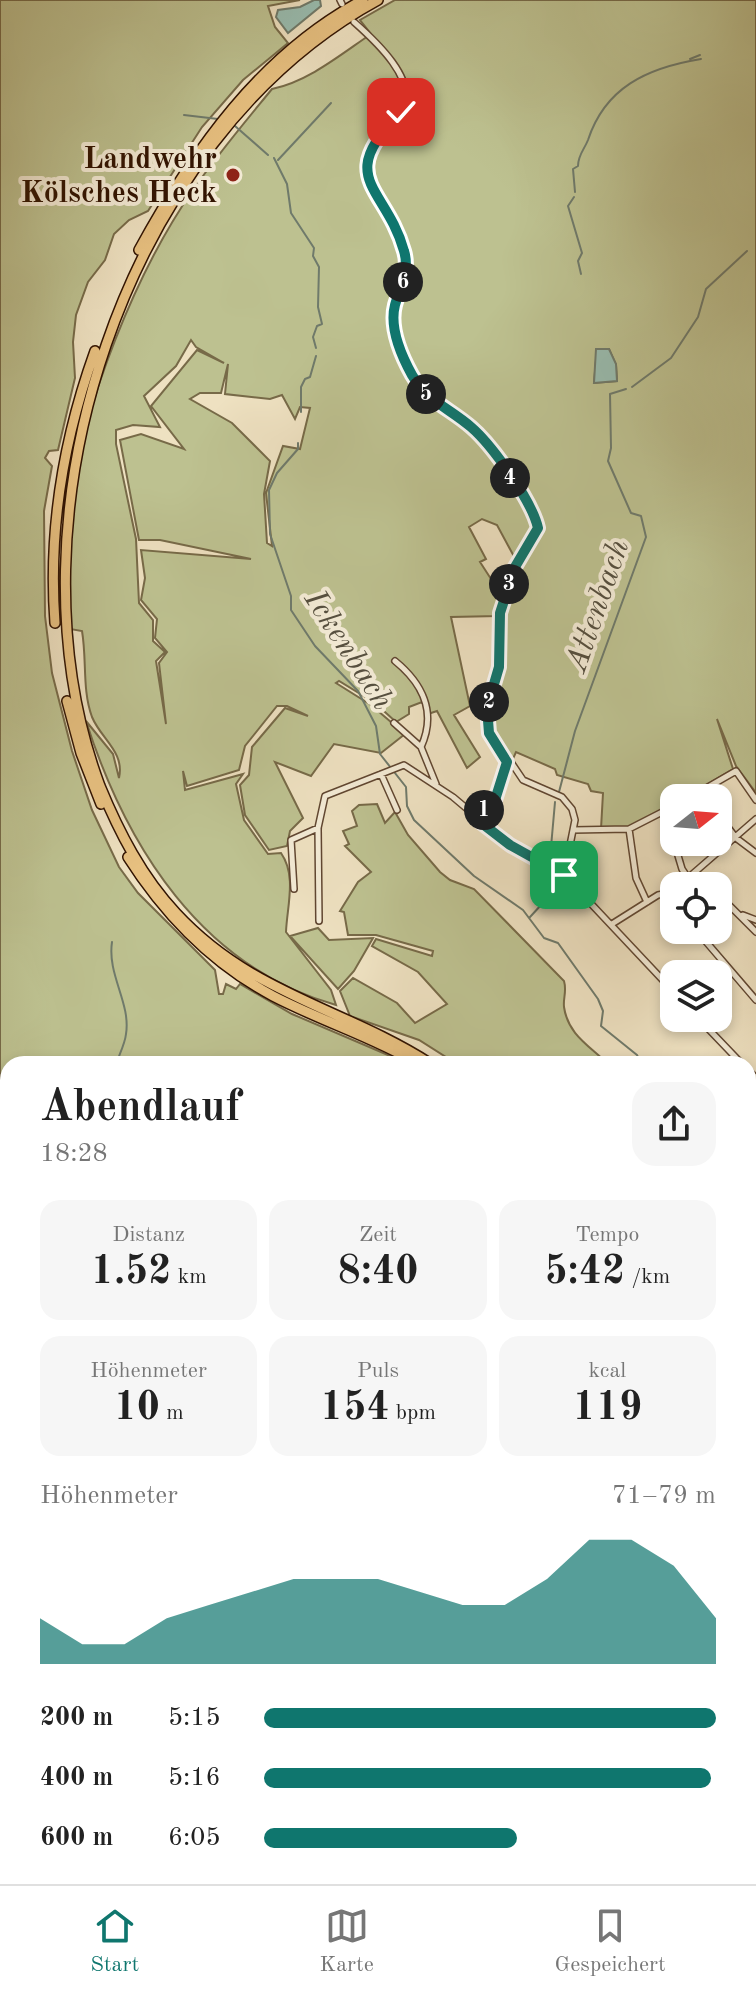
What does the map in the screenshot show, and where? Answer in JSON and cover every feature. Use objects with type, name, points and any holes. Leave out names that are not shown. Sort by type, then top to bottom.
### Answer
[{"type":"highway","points":[[55,632],[52,564],[56,507],[88,380],[126,291],[192,167],[225,117],[281,62],[363,0]]},
{"type":"highway","points":[[281,62],[378,0]]},
{"type":"highway","points":[[72,435],[62,508],[59,564],[61,632],[69,682],[87,751],[129,847],[175,912],[245,972],[415,1056]]},
{"type":"highway","points":[[59,658],[73,727],[102,805],[124,851],[171,916],[211,956],[273,996],[402,1056]]},
{"type":"street","points":[[354,22],[388,53],[404,94],[404,108],[375,143],[366,167],[373,193],[405,256],[405,273],[394,312],[395,333],[421,389],[478,435],[527,501],[538,528],[515,567],[500,613],[499,667],[487,708],[489,733],[507,762],[529,786],[554,793],[569,802],[574,813],[573,830],[563,867],[564,875]]},
{"type":"street","points":[[395,661],[418,680],[429,730],[421,747]]},
{"type":"street","points":[[394,723],[421,747],[436,785]]},
{"type":"street","points":[[475,818],[495,800],[507,762]]},
{"type":"street","points":[[319,921],[318,828],[328,793],[404,765],[436,785],[510,845],[564,875],[660,977]]},
{"type":"street","points":[[714,784],[736,771],[756,800]]},
{"type":"street","points":[[381,774],[397,810]]},
{"type":"street","points":[[573,830],[629,829],[660,814]]},
{"type":"street","points":[[695,872],[756,819]]},
{"type":"street","points":[[294,889],[291,840],[318,828]]},
{"type":"street","points":[[629,829],[636,878],[647,902]]},
{"type":"street","points":[[732,833],[756,853]]},
{"type":"street","points":[[557,871],[563,867]]},
{"type":"street","points":[[612,924],[660,895]]},
{"type":"street","points":[[732,906],[756,932]]},
{"type":"street","points":[[742,915],[756,920]]},
{"type":"street","points":[[708,944],[756,1000]]},
{"type":"street","points":[[711,1032],[734,1056]]},
{"type":"green space","points":[[0,0],[300,0],[268,6],[275,27],[288,43],[243,80],[202,127],[148,211],[129,220],[114,234],[105,260],[88,282],[76,315],[73,342],[75,378],[58,450],[49,451],[45,458],[52,466],[44,511],[45,616],[52,673],[72,751],[92,810],[119,867],[138,893],[215,970],[219,994],[223,994],[226,984],[236,989],[240,984],[292,1014],[390,1056],[0,1056]]},
{"type":"green space","points":[[395,0],[756,0],[756,793],[736,766],[717,719],[733,769],[708,784],[660,784],[660,811],[627,829],[601,829],[603,793],[591,791],[588,784],[557,775],[555,769],[516,752],[512,761],[491,729],[490,708],[501,666],[502,614],[534,536],[517,562],[497,525],[482,519],[469,527],[486,559],[480,562],[502,596],[498,616],[451,617],[470,706],[454,715],[480,757],[467,768],[437,711],[428,714],[422,702],[409,707],[409,714],[396,722],[375,703],[339,681],[336,683],[371,705],[405,734],[381,753],[334,744],[311,776],[275,762],[303,818],[290,831],[287,846],[269,850],[245,815],[240,785],[249,775],[252,747],[285,708],[308,716],[287,706],[277,706],[245,746],[239,770],[187,786],[183,771],[185,790],[243,774],[236,784],[244,820],[268,854],[281,853],[289,871],[286,932],[331,990],[336,1005],[288,987],[246,962],[208,931],[175,896],[147,856],[123,813],[86,721],[113,754],[119,778],[119,761],[96,725],[89,707],[82,631],[70,629],[68,548],[71,501],[78,463],[100,381],[133,298],[172,223],[202,177],[272,89],[311,74],[371,34],[360,20]],"holes":[[[191,340],[196,347],[224,363],[197,350],[151,406],[184,449],[141,434],[120,440],[139,540],[160,540],[251,559],[141,550],[145,578],[141,600],[157,619],[155,638],[167,652],[159,663],[166,724],[156,661],[165,652],[153,641],[153,620],[139,603],[136,539],[116,444],[116,430],[133,425],[160,427],[144,396],[176,366]],[[597,349],[609,349],[616,365],[617,381],[594,383]],[[228,364],[225,394],[270,399],[282,395],[295,419],[300,407],[310,408],[300,449],[283,446],[266,493],[272,546],[267,543],[264,494],[270,461],[232,423],[190,399],[200,393],[221,393]]]},
{"type":"green space","points":[[377,804],[385,823],[395,812],[408,835],[440,872],[450,880],[474,889],[564,981],[566,1017],[581,1039],[599,1056],[444,1056],[419,1040],[350,1016],[340,991],[353,978],[397,1003],[415,1023],[447,1004],[418,972],[372,946],[376,939],[432,956],[433,951],[376,935],[348,935],[344,912],[340,911],[358,882],[371,872],[345,846],[349,844],[343,831],[357,826],[352,811],[359,805]]},
{"type":"green space","points":[[318,928],[329,940],[373,938],[354,971],[338,989],[290,936]]},
{"type":"water","points":[[320,0],[321,6],[288,33],[276,17],[278,10],[300,7]]},
{"type":"water","points":[[596,349],[609,349],[616,364],[617,381],[594,383]]},
{"type":"waterway","points":[[690,59],[700,55]]},
{"type":"waterway","points":[[575,192],[573,169],[578,166],[595,122],[617,94],[646,75],[701,59]]},
{"type":"waterway","points":[[278,160],[331,103]]},
{"type":"waterway","name":"Ickenbach","points":[[184,115],[218,119]]},
{"type":"waterway","name":"Ickenbach","points":[[235,126],[268,155]]},
{"type":"waterway","name":"Ickenbach","points":[[274,158],[287,184],[291,213],[314,248],[313,256],[319,267],[318,307],[322,324],[317,326],[313,337],[316,348]]},
{"type":"waterway","points":[[574,197],[568,206],[582,253],[578,261],[581,274]]},
{"type":"waterway","points":[[632,387],[671,358],[698,317],[706,289],[747,251]]},
{"type":"waterway","name":"Ickenbach","points":[[301,412],[301,387],[310,377],[316,356]]},
{"type":"waterway","name":"Attenbach","points":[[559,792],[575,731],[646,537],[641,516],[631,513],[608,461],[611,448],[610,394],[626,389]]},
{"type":"waterway","name":"Ickenbach","points":[[298,443],[298,449],[277,473],[269,490],[270,534],[291,596],[291,610],[315,646],[358,691],[376,726],[380,754],[406,787],[407,806],[414,820],[474,876],[523,910],[544,938],[558,943],[598,999],[603,1011],[601,1026],[637,1056]]},
{"type":"waterway","name":"Attenbach","points":[[555,802],[551,847],[555,863]]},
{"type":"waterway","name":"Attenbach","points":[[530,917],[553,892]]},
{"type":"waterway","points":[[112,942],[113,966],[127,1022],[119,1056]]},
{"type":"place","name":"Landwehr Kölsches Heck","points":[[233,175]]},
{"type":"route","points":[[401,112],[375,143],[366,167],[373,193],[399,237],[405,256],[403,283],[395,304],[395,333],[421,389],[445,411],[473,428],[527,501],[538,528],[535,538],[515,567],[500,613],[499,667],[487,708],[486,725],[507,762],[495,800],[475,818],[510,845],[557,871],[560,876],[564,875]]}]
